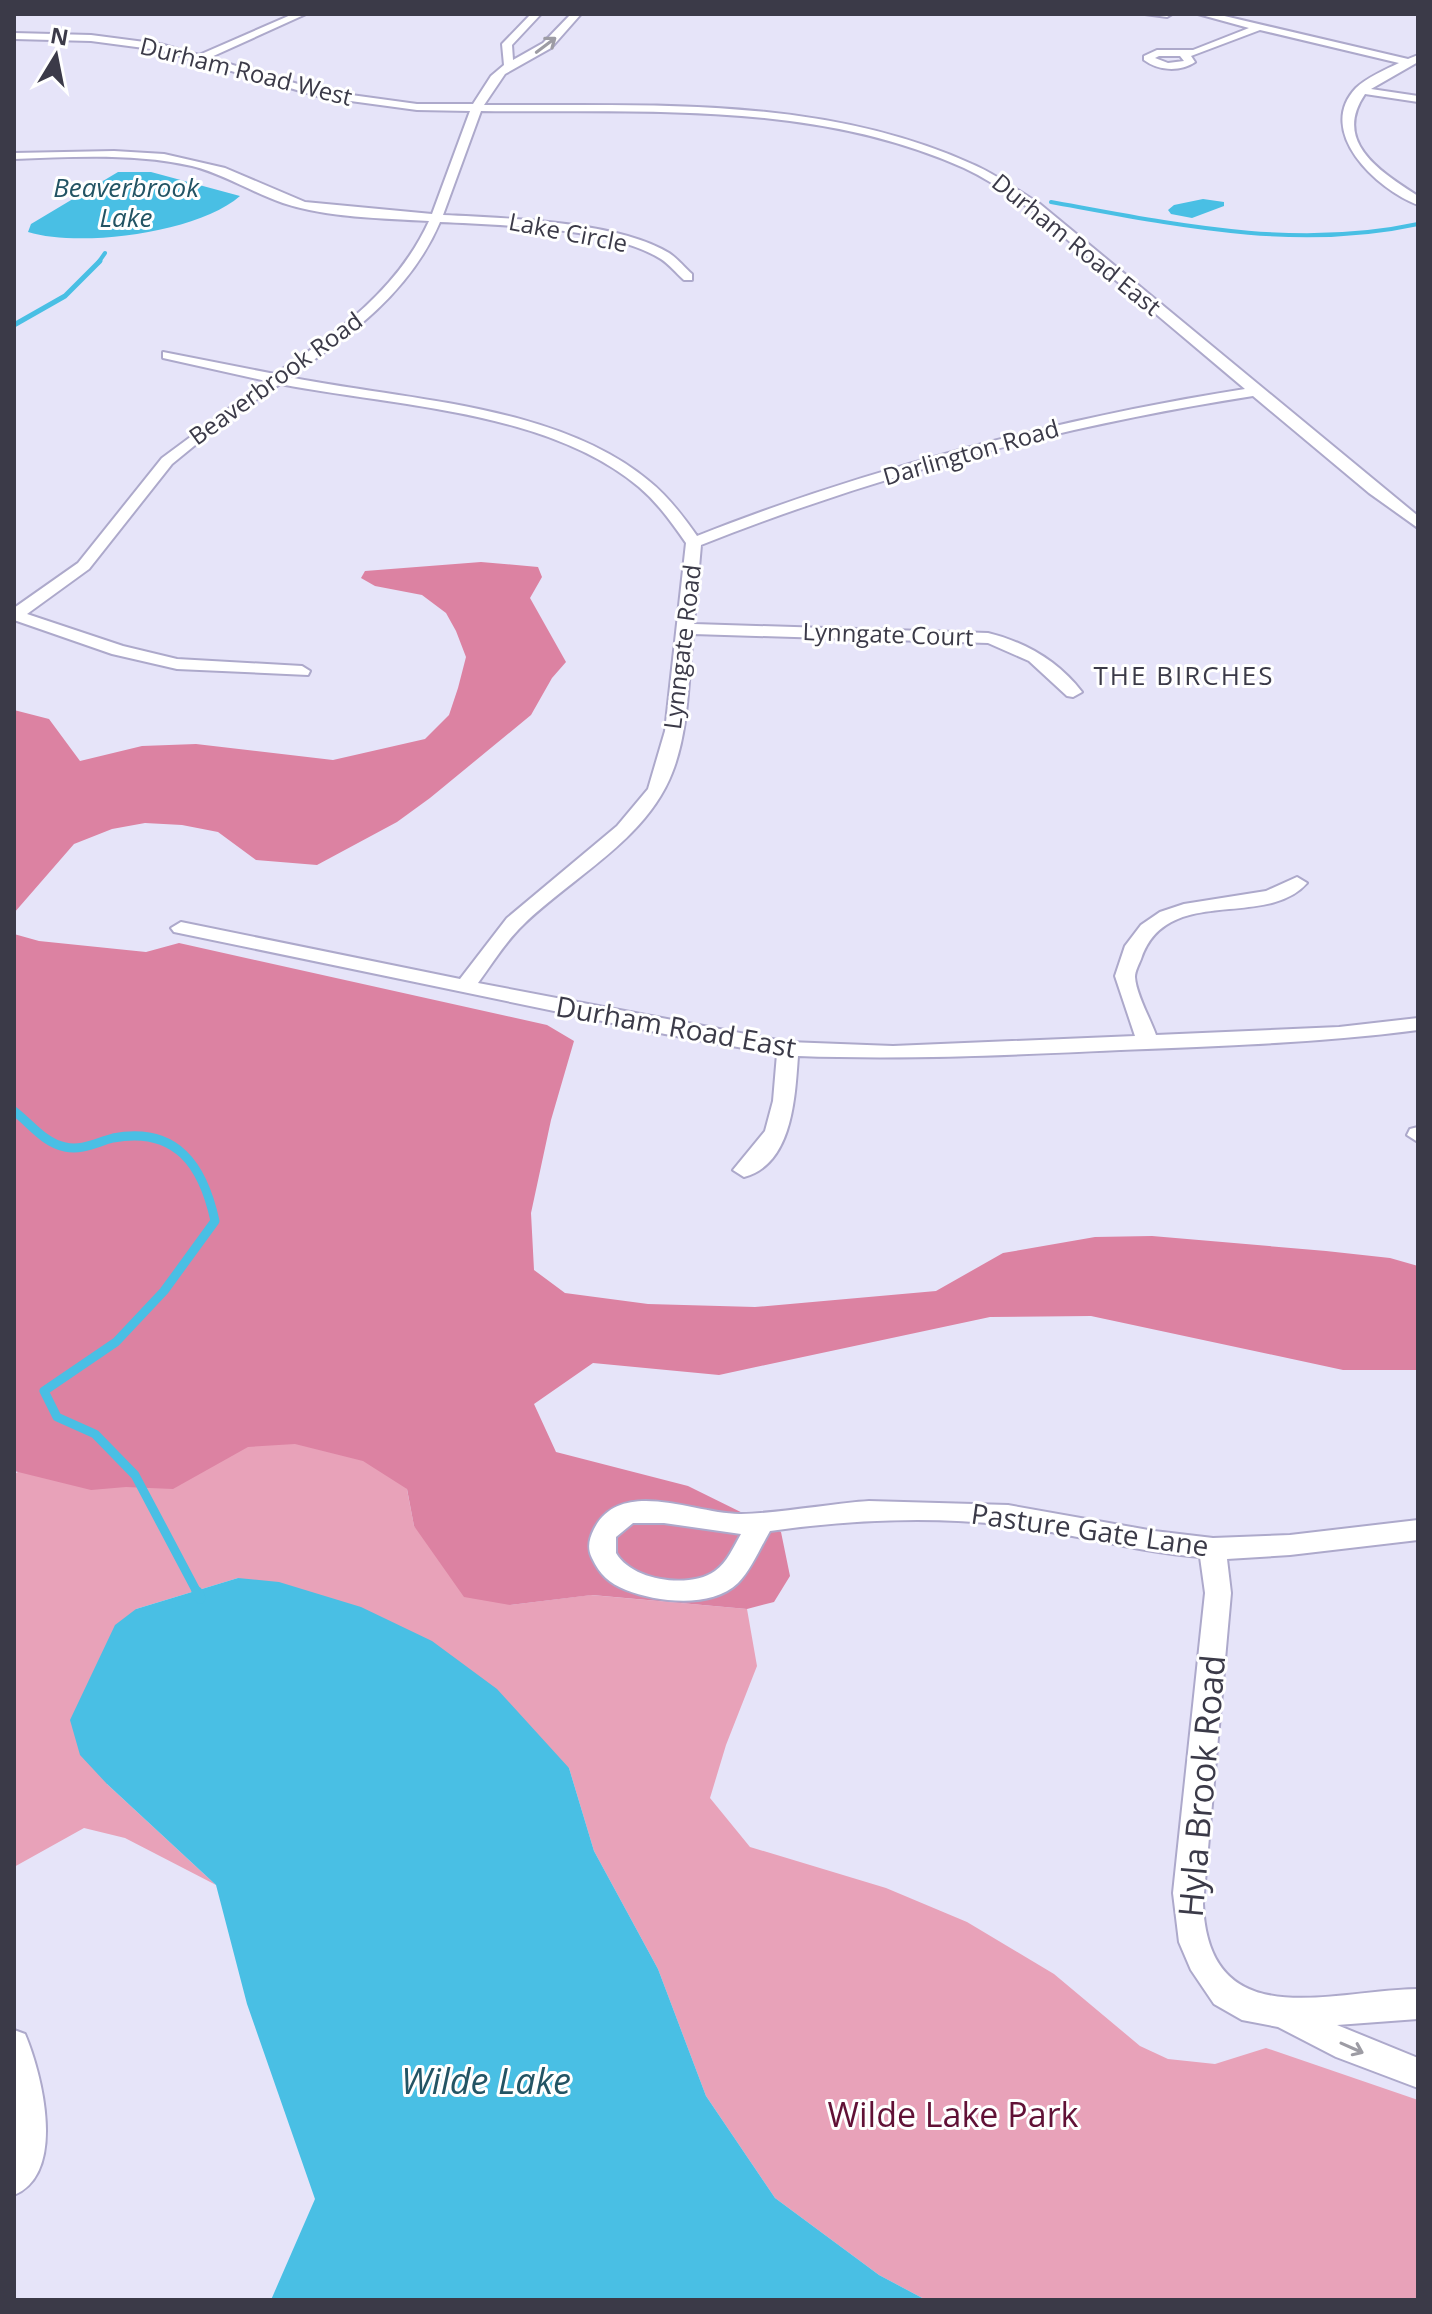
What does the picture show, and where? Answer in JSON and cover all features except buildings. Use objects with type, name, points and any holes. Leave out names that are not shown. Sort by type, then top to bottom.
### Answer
[{"type":"street","points":[[203,57],[301,14]]},
{"type":"street","name":"Beaverbrook Road","points":[[508,64],[504,49],[536,14]]},
{"type":"street","name":"Beaverbrook Road","points":[[14,615],[46,595],[89,560],[140,488],[166,461],[226,414],[342,334],[391,290],[421,253],[438,217],[477,108],[491,83],[508,64],[546,47],[576,14]]},
{"type":"street","points":[[1150,14],[1167,14]]},
{"type":"street","points":[[1203,14],[1413,60]]},
{"type":"street","points":[[1185,56],[1260,27]]},
{"type":"street","name":"Durham Road West","points":[[14,36],[112,40],[203,57],[344,99],[404,106],[477,108]]},
{"type":"street","points":[[1413,60],[1360,90],[1347,112],[1346,124],[1354,147],[1370,168],[1418,201]]},
{"type":"street","points":[[1360,90],[1418,99]]},
{"type":"street","name":"Durham Road East","points":[[477,108],[758,115],[865,132],[947,155],[990,174],[1024,198],[1418,523]]},
{"type":"street","name":"Lake Circle","points":[[14,156],[100,154],[164,158],[226,172],[277,197],[317,208],[516,222],[603,236],[674,262],[688,277]]},
{"type":"street","name":"Lynngate Road","points":[[168,355],[278,380],[505,422],[576,446],[638,479],[675,516],[694,543],[671,749],[656,790],[624,830],[514,922],[465,987]]},
{"type":"street","name":"Darlington Road","points":[[694,543],[794,504],[1049,431],[1172,403],[1256,391]]},
{"type":"street","points":[[14,615],[162,661],[210,669],[302,671]]},
{"type":"street","name":"Lynngate Court","points":[[684,629],[988,638],[1022,648],[1038,658],[1073,692]]},
{"type":"street","points":[[1148,1043],[1125,976],[1135,946],[1148,929],[1167,916],[1191,908],[1271,896],[1297,883]]},
{"type":"street","name":"Durham Road East","points":[[181,928],[732,1041],[788,1049],[893,1053],[1148,1043],[1339,1034],[1418,1024]]},
{"type":"street","points":[[744,1170],[763,1157],[780,1125],[788,1049]]},
{"type":"street","name":"Pasture Gate Lane","points":[[762,1522],[730,1576],[710,1588],[695,1591],[634,1583],[614,1572],[603,1555],[602,1541],[608,1528],[632,1512],[650,1511],[729,1524],[907,1510],[981,1512],[1212,1548],[1267,1547],[1418,1530]]},
{"type":"street","name":"Hyla Brook Road","points":[[1212,1548],[1218,1593],[1187,1921],[1192,1945],[1227,1996],[1257,2011],[1289,2016],[1376,2003],[1418,2004]]},
{"type":"street","name":"Hyla Brook Road","points":[[1289,2016],[1347,2046],[1418,2073]]},
{"type":"street","points":[[14,2045],[33,2123],[33,2143],[27,2161],[14,2179]]},
{"type":"green space","name":"Wilde Lake Park","points":[[183,1426],[399,1448],[414,1526],[510,1605],[591,1595],[747,1609],[757,1666],[726,1745],[710,1798],[750,1847],[886,1888],[967,1922],[1054,1974],[1140,2046],[1168,2059],[1215,2064],[1266,2048],[1418,2100],[1418,2300],[926,2300],[879,2275],[775,2198],[706,2096],[658,1969],[594,1851],[569,1768],[238,1578],[136,1609],[107,1784],[216,1885],[125,1838],[84,1828],[14,1867],[14,1474],[72,1444]]},
{"type":"shaded area","points":[[481,562],[538,567],[542,577],[530,598],[566,662],[552,678],[531,715],[430,798],[397,822],[317,865],[256,860],[218,832],[182,825],[145,823],[112,829],[74,844],[14,913],[14,710],[49,719],[80,761],[142,746],[196,744],[333,760],[425,739],[449,715],[458,688],[466,657],[456,631],[446,613],[422,595],[375,586],[361,578],[365,571]]},
{"type":"shaded area","points":[[14,934],[39,941],[146,952],[179,943],[547,1025],[574,1041],[551,1120],[531,1213],[534,1270],[565,1293],[648,1304],[755,1307],[936,1291],[1003,1253],[1095,1237],[1152,1236],[1326,1251],[1390,1258],[1418,1266],[1418,1370],[1343,1370],[1091,1316],[990,1317],[719,1375],[593,1363],[534,1404],[556,1452],[688,1486],[781,1532],[790,1576],[774,1602],[747,1609],[592,1595],[510,1605],[464,1597],[414,1526],[407,1489],[363,1461],[295,1444],[248,1447],[173,1489],[126,1487],[91,1490],[14,1471]]},
{"type":"water","name":"Beaverbrook Lake","points":[[118,172],[151,172],[240,196],[221,209],[196,219],[138,234],[77,238],[28,232],[31,224]]},
{"type":"water","points":[[1203,199],[1224,202],[1224,206],[1192,218],[1171,214],[1168,210],[1174,205]]},
{"type":"water","name":"Wilde Lake","points":[[238,1578],[279,1582],[361,1607],[432,1641],[497,1689],[569,1768],[594,1851],[658,1969],[706,2096],[775,2198],[879,2275],[926,2300],[271,2300],[315,2199],[247,2004],[216,1885],[80,1755],[70,1720],[115,1625],[136,1609]]},
{"type":"waterway","points":[[1051,202],[1188,226],[1280,235],[1372,232],[1418,224]]},
{"type":"waterway","points":[[98,263],[105,253]]},
{"type":"waterway","points":[[14,325],[65,296],[98,263]]},
{"type":"waterway","points":[[14,1111],[44,1137],[65,1147],[83,1147],[113,1138],[135,1136],[170,1144],[184,1154],[194,1167],[210,1201],[215,1221],[164,1291],[116,1342],[44,1391],[57,1417],[95,1434],[135,1475],[198,1594]]},
{"type":"waterway","points":[[198,1594],[200,1598]]},
{"type":"district","name":"THE BIRCHES","points":[[1184,676]]}]
